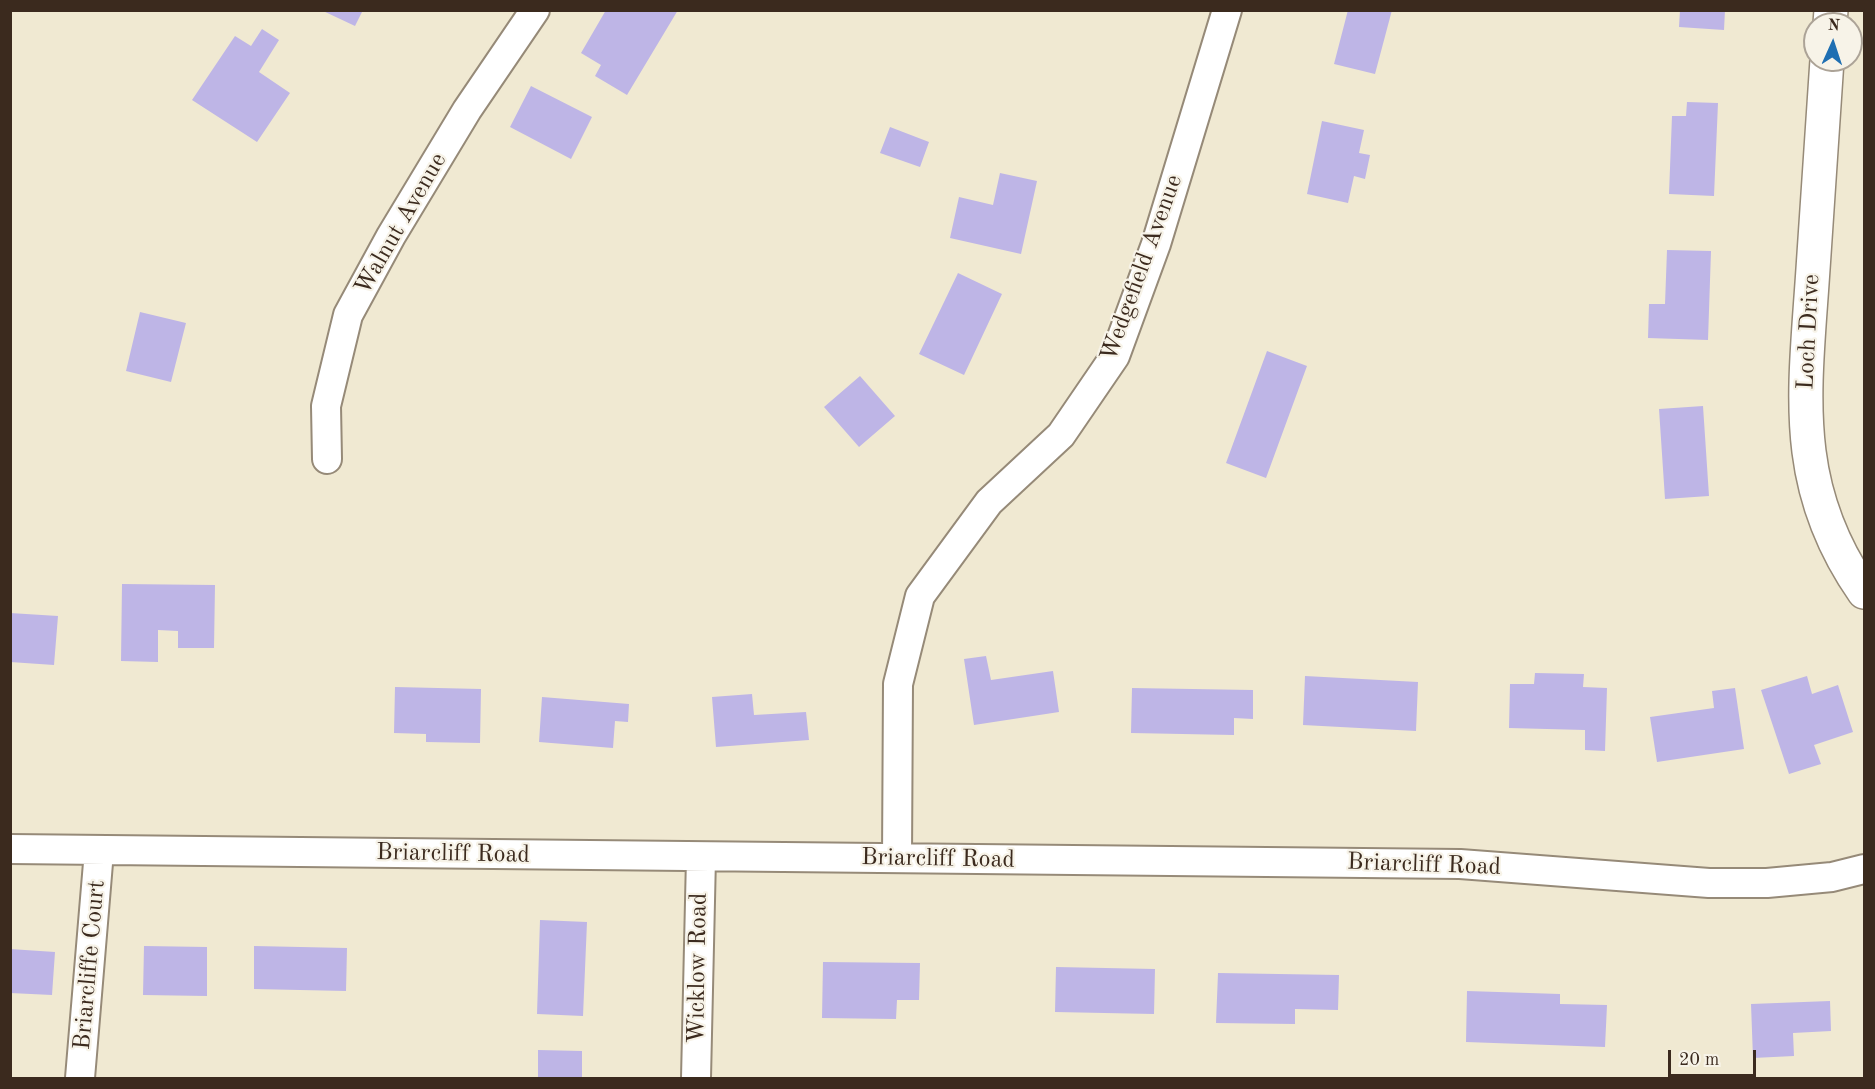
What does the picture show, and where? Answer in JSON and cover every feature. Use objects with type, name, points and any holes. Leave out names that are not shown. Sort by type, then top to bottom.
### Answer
[{"type":"street","name":"Walnut Avenue","points":[[327,459],[326,406],[348,315],[391,236],[467,110],[535,10]]},
{"type":"street","name":"Wedgefield Avenue","points":[[897,858],[898,684],[920,596],[988,502],[1061,435],[1115,356],[1156,244],[1227,10]]},
{"type":"street","name":"Loch Drive","points":[[1826,72],[1805,386],[1806,442],[1816,495],[1836,547],[1864,592]]},
{"type":"street","name":"Briarcliff Road","points":[[10,849],[1460,864],[1709,883],[1778,882],[1832,878],[1864,869]]},
{"type":"street","name":"Briarcliffe Court","points":[[80,1078],[99,851]]},
{"type":"street","name":"Wicklow Road","points":[[696,1078],[701,856]]},
{"type":"building","points":[[321,10],[363,10],[355,26]]},
{"type":"building","points":[[606,10],[678,10],[627,95],[595,76],[601,65],[581,53]]},
{"type":"building","points":[[1348,10],[1392,10],[1375,74],[1334,64]]},
{"type":"building","points":[[1680,10],[1725,10],[1724,30],[1679,27]]},
{"type":"building","points":[[262,29],[279,40],[259,72],[290,93],[257,142],[192,100],[235,36],[251,46]]},
{"type":"building","points":[[531,86],[592,117],[571,159],[510,127]]},
{"type":"building","points":[[1687,102],[1718,103],[1714,196],[1669,194],[1672,116],[1686,116]]},
{"type":"building","points":[[1322,121],[1364,130],[1359,153],[1370,155],[1365,179],[1354,176],[1348,203],[1307,194]]},
{"type":"building","points":[[890,127],[929,142],[920,167],[880,153]]},
{"type":"building","points":[[1000,173],[1037,181],[1021,254],[950,238],[959,197],[993,205]]},
{"type":"building","points":[[1667,250],[1711,251],[1708,340],[1648,338],[1649,304],[1665,304]]},
{"type":"building","points":[[958,273],[1002,294],[964,375],[919,354]]},
{"type":"building","points":[[140,312],[186,323],[171,382],[126,371]]},
{"type":"building","points":[[1267,351],[1307,366],[1266,478],[1226,463]]},
{"type":"building","points":[[860,376],[895,416],[859,447],[824,407]]},
{"type":"building","points":[[1703,406],[1709,496],[1665,499],[1659,409]]},
{"type":"building","points":[[122,584],[215,585],[214,648],[178,648],[178,631],[158,630],[158,662],[121,661]]},
{"type":"building","points":[[10,613],[58,616],[54,665],[10,662]]},
{"type":"building","points":[[986,656],[991,680],[1053,671],[1059,712],[974,725],[964,659]]},
{"type":"building","points":[[1535,673],[1584,674],[1583,687],[1607,688],[1605,751],[1585,750],[1585,730],[1509,728],[1510,684],[1534,684]]},
{"type":"building","points":[[1305,676],[1418,682],[1416,731],[1303,725]]},
{"type":"building","points":[[1807,676],[1812,694],[1838,685],[1853,732],[1814,745],[1821,764],[1789,774],[1761,690]]},
{"type":"building","points":[[395,687],[481,689],[480,743],[426,742],[426,734],[394,733]]},
{"type":"building","points":[[1132,688],[1253,690],[1253,719],[1234,718],[1234,735],[1131,733]]},
{"type":"building","points":[[1735,688],[1744,749],[1657,762],[1650,717],[1714,708],[1712,691]]},
{"type":"building","points":[[752,694],[754,715],[806,712],[809,740],[716,747],[712,697]]},
{"type":"building","points":[[542,697],[629,704],[628,722],[615,721],[613,748],[539,742]]},
{"type":"building","points":[[540,920],[587,922],[583,1016],[537,1014]]},
{"type":"building","points":[[144,946],[207,947],[207,996],[143,995]]},
{"type":"building","points":[[254,946],[347,948],[346,991],[254,989]]},
{"type":"building","points":[[10,949],[55,952],[52,995],[10,993]]},
{"type":"building","points":[[823,962],[920,963],[919,1000],[897,1000],[896,1019],[822,1018]]},
{"type":"building","points":[[1056,967],[1155,969],[1154,1014],[1055,1012]]},
{"type":"building","points":[[1218,973],[1339,975],[1338,1010],[1295,1009],[1295,1024],[1216,1023]]},
{"type":"building","points":[[1467,991],[1560,994],[1560,1004],[1607,1005],[1605,1047],[1466,1042]]},
{"type":"building","points":[[1830,1001],[1831,1031],[1793,1033],[1794,1056],[1753,1058],[1751,1004]]},
{"type":"building","points":[[538,1050],[582,1051],[582,1078],[538,1078]]}]
